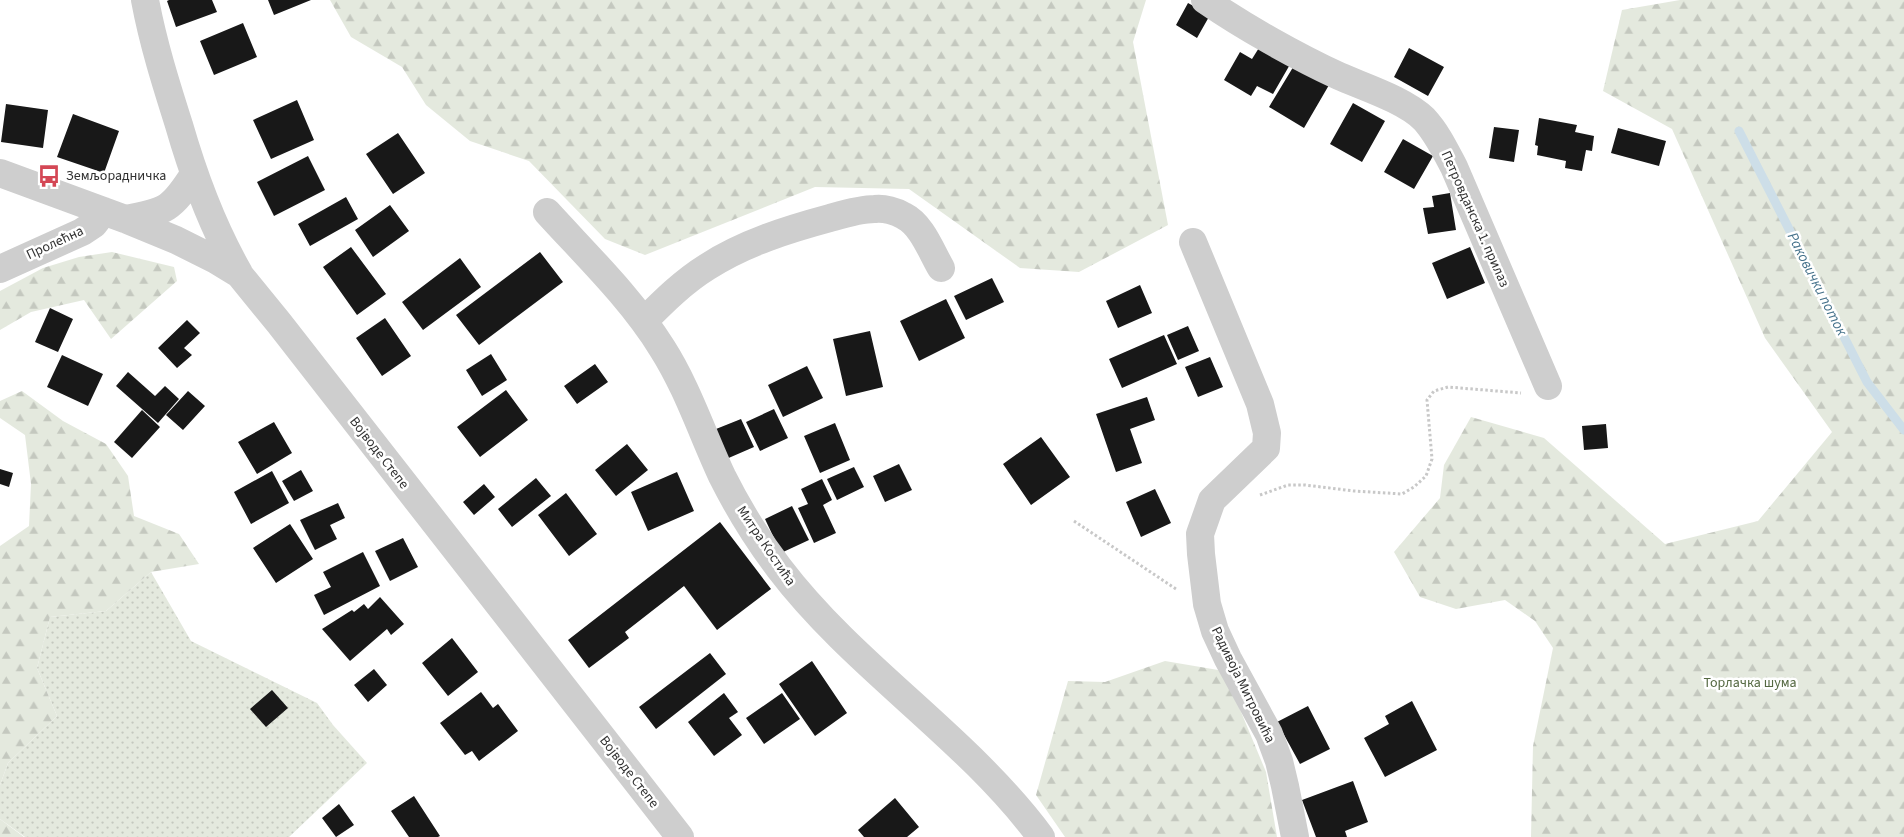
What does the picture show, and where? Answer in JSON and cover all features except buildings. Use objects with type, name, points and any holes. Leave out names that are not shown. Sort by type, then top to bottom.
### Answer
[{"type":"street","points":[[145,0],[159,62],[194,174],[213,224],[240,274]]},
{"type":"street","name":"Петровданска 1. прилаз","points":[[1205,0],[1272,40],[1337,75],[1397,101],[1423,118],[1439,138],[1454,167],[1548,386]]},
{"type":"street","name":"Војводе Степе","points":[[0,173],[115,215],[176,240],[240,274],[680,837]]},
{"type":"street","points":[[115,215],[161,211],[180,196],[194,174]]},
{"type":"street","points":[[644,321],[674,292],[708,266],[750,245],[804,225],[875,208],[891,211],[904,216],[912,222],[941,268]]},
{"type":"street","name":"Митра Костића","points":[[548,212],[644,321],[673,366],[722,475],[742,514],[778,567],[802,597],[834,630],[997,786],[1041,837]]},
{"type":"street","name":"Пролећна","points":[[0,270],[115,215]]},
{"type":"street","name":"Радивоја Митровића","points":[[1193,242],[1260,404],[1267,432],[1266,448],[1212,500],[1204,519],[1200,534],[1207,604],[1215,631],[1228,659],[1269,734],[1279,762],[1295,837]]},
{"type":"path","points":[[1252,499],[1288,485],[1402,494],[1414,487],[1426,476],[1432,459],[1427,400],[1434,392],[1448,387],[1524,393],[1548,386]]},
{"type":"path","points":[[1074,521],[1190,598],[1207,604]]},
{"type":"green space","points":[[330,0],[1146,0],[1133,42],[1168,225],[1079,272],[1020,268],[909,189],[815,187],[645,255],[605,239],[529,161],[470,141],[426,105],[402,67],[351,37]]},
{"type":"green space","name":"Торлачка шума","points":[[1680,0],[1904,0],[1904,837],[1531,837],[1533,746],[1553,648],[1535,621],[1505,600],[1456,609],[1420,597],[1394,552],[1440,498],[1444,465],[1471,417],[1544,438],[1665,544],[1758,521],[1832,432],[1765,338],[1672,129],[1603,91],[1622,10]]},
{"type":"green space","points":[[112,252],[174,267],[177,281],[111,339],[84,300],[31,312],[0,330],[0,291],[43,268],[79,257]]},
{"type":"green space","points":[[22,391],[63,421],[106,444],[128,476],[134,516],[179,534],[199,564],[151,572],[106,611],[50,617],[37,668],[57,716],[8,763],[0,785],[0,546],[29,526],[31,484],[25,435],[0,418],[0,401]]},
{"type":"green space","points":[[151,572],[191,641],[317,703],[333,725],[367,763],[289,837],[25,837],[0,819],[0,785],[8,763],[57,716],[37,668],[50,617],[106,611]]},
{"type":"green space","points":[[1165,661],[1224,671],[1266,772],[1277,837],[1065,837],[1036,795],[1068,681],[1105,682]]},
{"type":"green space","points":[[0,819],[24,837],[0,837]]},
{"type":"waterway","name":"Раковички поток","points":[[1739,131],[1867,382],[1904,430]]},
{"type":"place","name":"Земљорадничка","points":[[49,176]]}]
